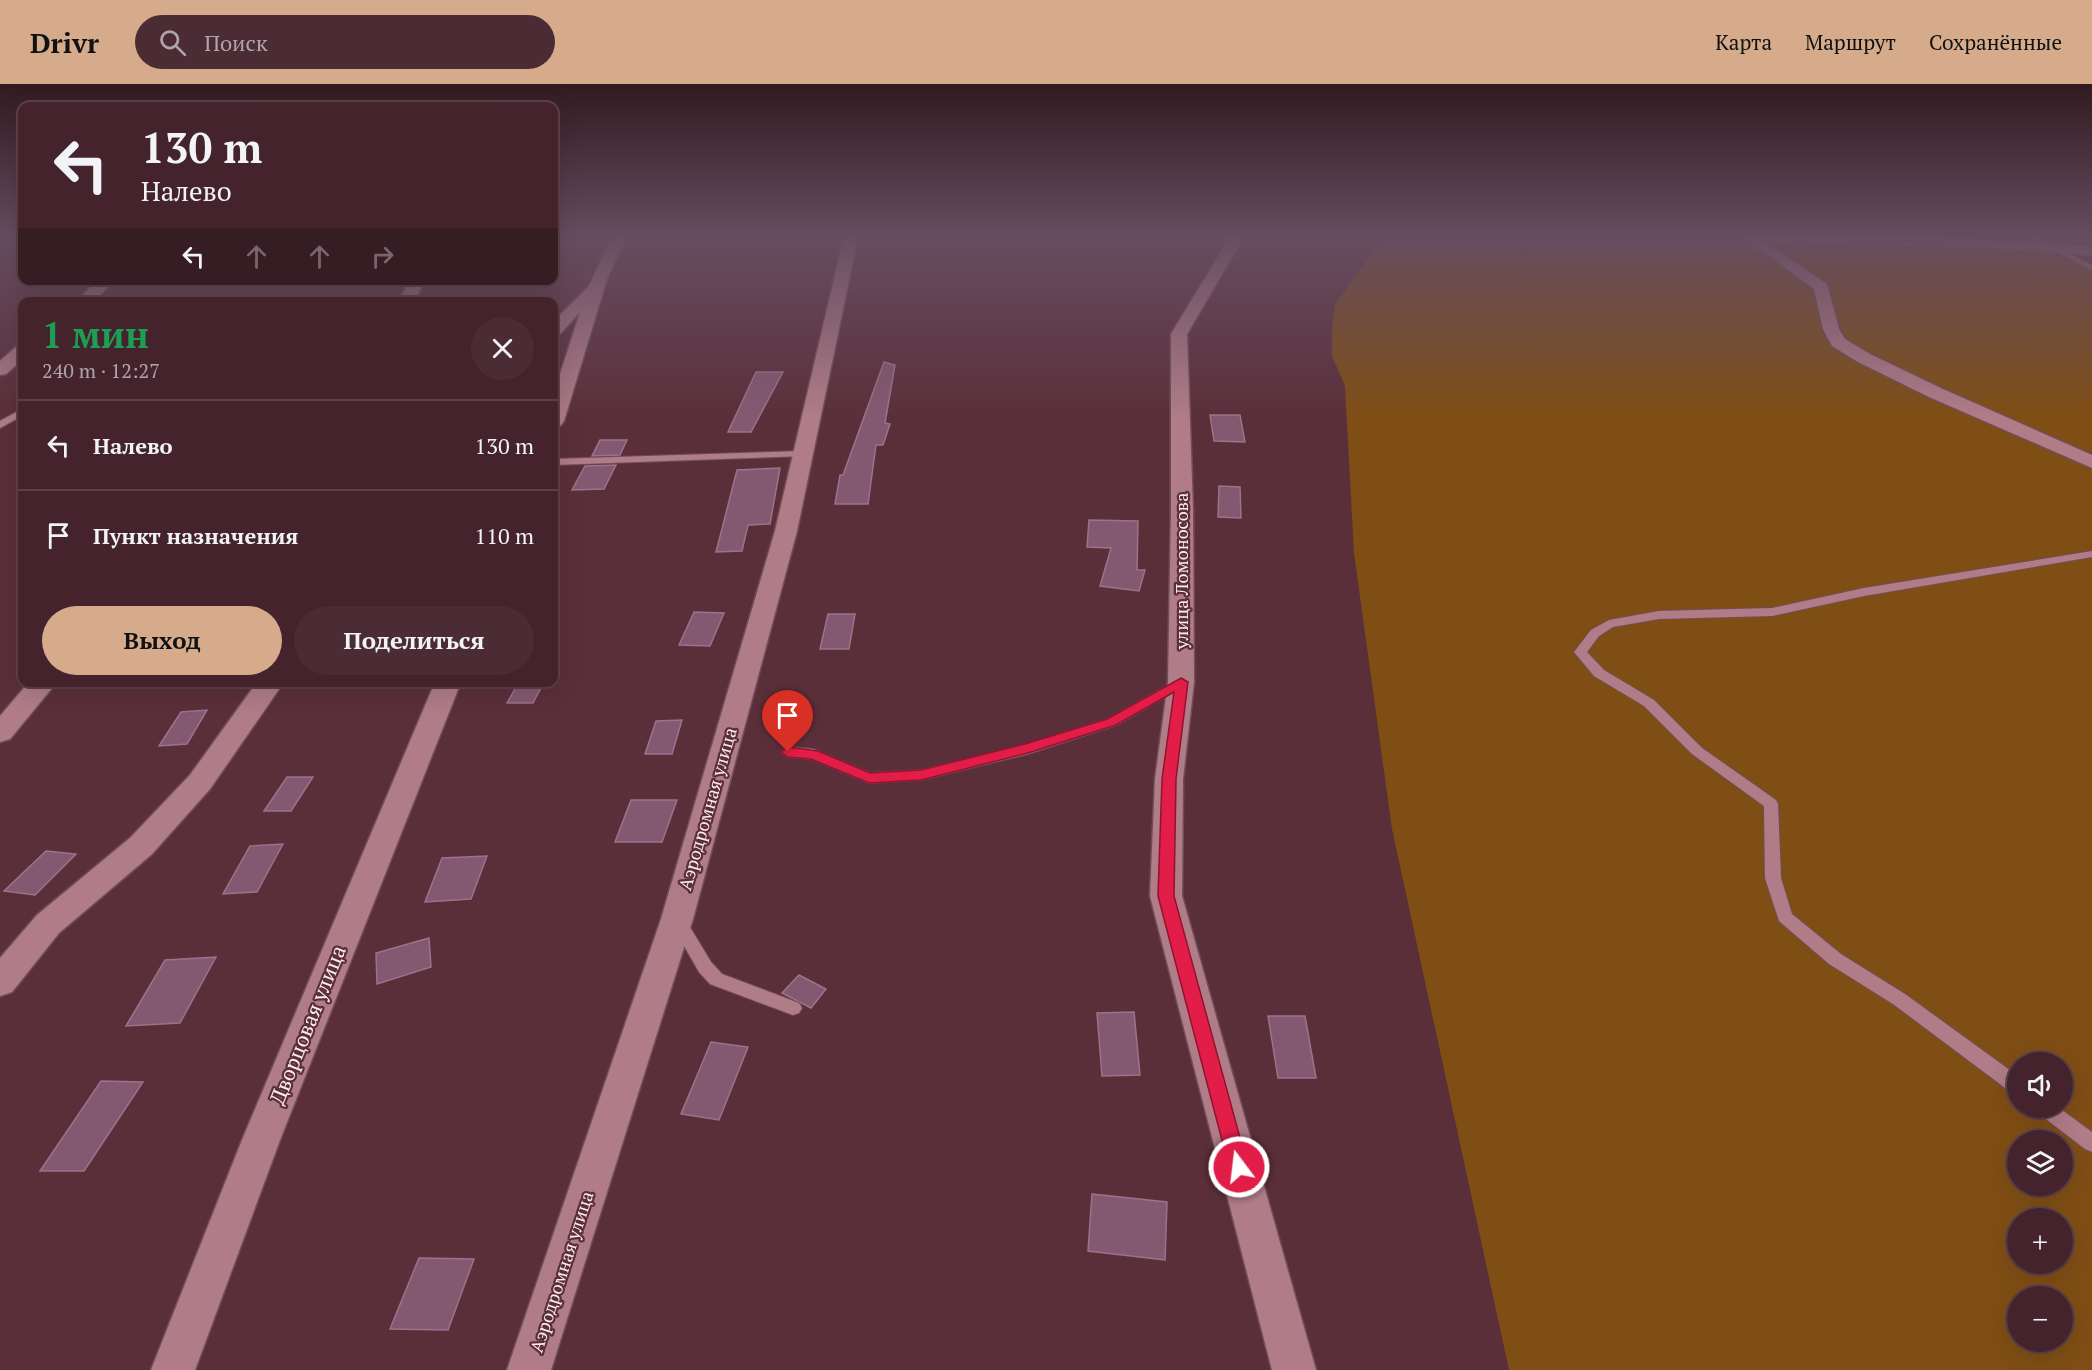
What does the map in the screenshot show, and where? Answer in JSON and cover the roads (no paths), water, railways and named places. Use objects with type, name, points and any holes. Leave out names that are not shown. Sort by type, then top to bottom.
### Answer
[{"type":"street","points":[[558,326],[586,297]]},
{"type":"street","points":[[558,408],[593,297]]},
{"type":"street","name":"Аэродромная улица","points":[[529,1370],[677,919],[786,531],[838,297]]},
{"type":"street","name":"улица Ломоносова","points":[[1201,297],[1179,334],[1182,510],[1181,682],[1169,779],[1166,896],[1294,1370]]},
{"type":"street","points":[[1823,297],[1831,329],[1838,342],[1864,358],[1936,393],[2092,462]]},
{"type":"street","points":[[0,733],[40,687]]},
{"type":"street","points":[[0,982],[48,924],[141,846],[200,782],[267,687]]},
{"type":"street","name":"Дворцовая улица","points":[[173,1370],[266,1129],[446,687]]},
{"type":"lane","points":[[0,425],[18,414]]},
{"type":"lane","points":[[558,462],[803,454]]},
{"type":"lane","points":[[2007,1079],[1899,999],[1835,959],[1785,917],[1773,878],[1771,804],[1697,751],[1649,703],[1599,673],[1580,652],[1595,633],[1609,624],[1659,615],[1772,612],[1864,592],[2092,554]]},
{"type":"lane","points":[[788,752],[813,754],[869,778],[921,775],[1028,749],[1112,722],[1181,682]]},
{"type":"lane","points":[[677,919],[705,967],[716,979],[793,1008]]},
{"type":"lane","points":[[2059,1118],[2092,1143]]}]
